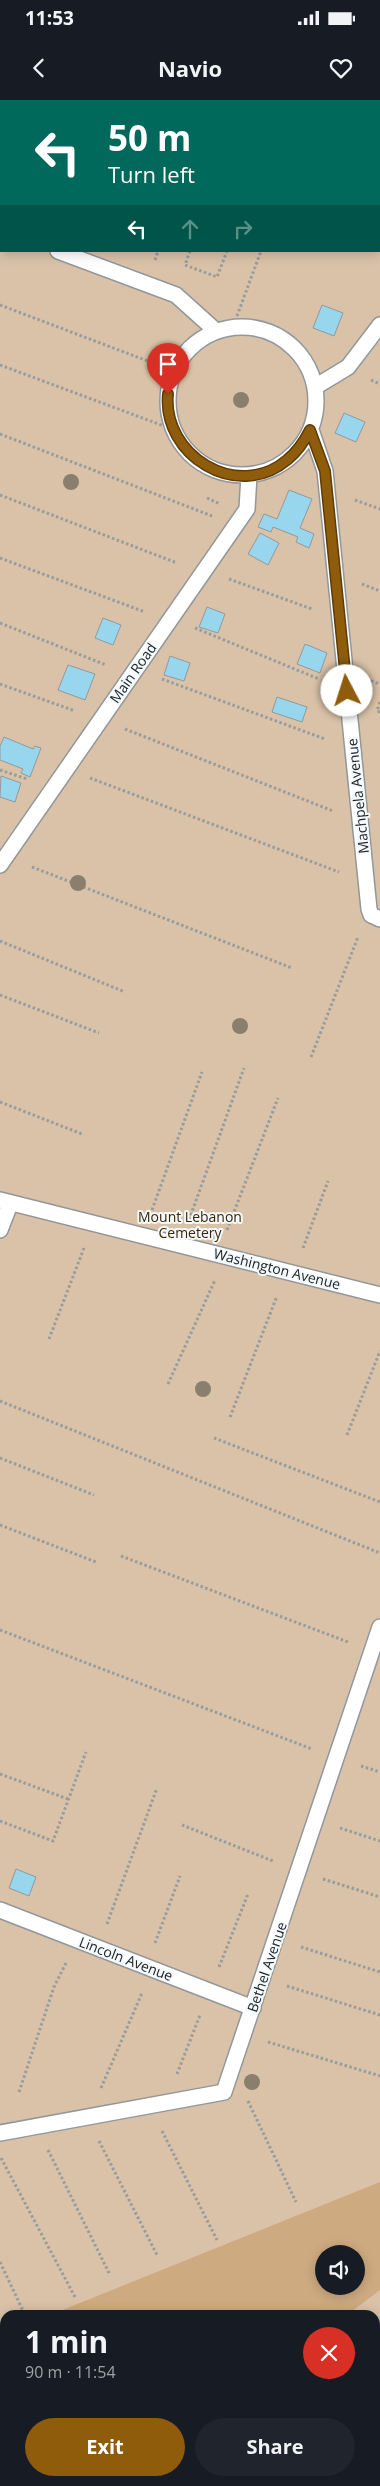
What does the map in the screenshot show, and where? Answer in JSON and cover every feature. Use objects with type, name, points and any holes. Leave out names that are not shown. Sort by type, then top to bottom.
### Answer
[{"type":"lane","points":[[61,252],[176,295],[216,330]]},
{"type":"lane","points":[[315,387],[348,367],[380,325]]},
{"type":"lane","points":[[241,326],[267,330],[290,343],[306,363],[315,387],[316,409],[310,430],[300,447],[286,462],[268,471],[249,475],[225,474],[203,465],[184,449],[172,429],[167,405],[169,382],[179,360],[195,342],[216,330],[241,326]]},
{"type":"lane","name":"Machpela Avenue","points":[[310,430],[325,471],[367,883],[374,914]]},
{"type":"lane","name":"Main Road","points":[[3,861],[247,509],[249,475]]},
{"type":"lane","points":[[0,1230],[5,1202]]},
{"type":"lane","name":"Washington Avenue","points":[[5,1202],[380,1294]]},
{"type":"lane","name":"Bethel Avenue","points":[[0,2133],[224,2092],[380,1627]]},
{"type":"lane","name":"Lincoln Avenue","points":[[0,1910],[253,2008]]},
{"type":"path","points":[[190,252],[184,265],[216,277],[227,252]]},
{"type":"path","points":[[233,327],[261,252]]},
{"type":"path","points":[[0,306],[174,371]]},
{"type":"path","points":[[0,365],[172,429]]},
{"type":"path","points":[[0,434],[220,519]]},
{"type":"path","points":[[0,495],[178,564]]},
{"type":"path","points":[[0,558],[154,616]]},
{"type":"path","points":[[205,570],[340,620]]},
{"type":"path","points":[[172,618],[347,691]]},
{"type":"path","points":[[0,623],[109,666]]},
{"type":"path","points":[[136,669],[353,750]]},
{"type":"path","points":[[0,684],[78,712]]},
{"type":"path","points":[[380,702],[377,711],[380,712]]},
{"type":"path","points":[[101,719],[361,822]]},
{"type":"path","points":[[66,769],[367,883]]},
{"type":"path","points":[[0,770],[32,781]]},
{"type":"path","points":[[3,861],[292,968]]},
{"type":"path","points":[[311,1058],[374,914]]},
{"type":"path","points":[[0,941],[125,992]]},
{"type":"path","points":[[0,995],[99,1033]]},
{"type":"path","points":[[180,1246],[244,1068]]},
{"type":"path","points":[[142,1236],[202,1072]]},
{"type":"path","points":[[168,1384],[222,1256],[278,1098]]},
{"type":"path","points":[[0,1102],[82,1134]]},
{"type":"path","points":[[230,1417],[328,1181]]},
{"type":"path","points":[[50,1339],[93,1224]]},
{"type":"path","points":[[347,1434],[380,1351]]},
{"type":"path","points":[[0,1400],[380,1553]]},
{"type":"path","points":[[214,1438],[380,1502]]},
{"type":"path","points":[[0,1458],[94,1495]]},
{"type":"path","points":[[0,1525],[96,1562]]},
{"type":"path","points":[[121,1556],[372,1650]]},
{"type":"path","points":[[0,1630],[337,1759]]},
{"type":"path","points":[[0,1821],[53,1841],[86,1752]]},
{"type":"path","points":[[0,1774],[68,1799]]},
{"type":"path","points":[[98,1948],[157,1788]]},
{"type":"path","points":[[316,1820],[380,1840]]},
{"type":"path","points":[[182,1825],[299,1872],[380,1898]]},
{"type":"path","points":[[156,2255],[88,2118],[149,1968],[180,1876]]},
{"type":"path","points":[[166,2103],[248,1894]]},
{"type":"path","points":[[276,1939],[380,1972]]},
{"type":"path","points":[[19,2092],[54,1987],[77,1940]]},
{"type":"path","points":[[263,1978],[380,2015]]},
{"type":"path","points":[[244,2034],[380,2076]]},
{"type":"path","points":[[232,2068],[296,2202]]},
{"type":"path","points":[[149,2106],[217,2240]]},
{"type":"path","points":[[37,2127],[110,2274]]},
{"type":"path","points":[[0,2156],[75,2298]]},
{"type":"path","points":[[0,2262],[23,2310]]},
{"type":"green space","name":"Mount Lebanon Cemetery","points":[[0,252],[380,252],[380,2310],[0,2310]]},
{"type":"shaded area","points":[[380,2182],[380,2290],[354,2310],[62,2310]]},
{"type":"building","points":[[322,305],[343,313],[334,336],[313,328]]},
{"type":"building","points":[[344,413],[365,422],[356,442],[335,433]]},
{"type":"building","points":[[289,490],[312,499],[300,528],[314,534],[309,548],[296,542],[298,537],[273,527],[271,532],[258,527],[264,514],[277,519]]},
{"type":"building","points":[[260,533],[279,543],[268,565],[248,554]]},
{"type":"building","points":[[207,607],[225,614],[218,633],[199,627]]},
{"type":"building","points":[[103,618],[121,625],[113,645],[95,638]]},
{"type":"building","points":[[305,644],[327,653],[320,673],[297,664]]},
{"type":"building","points":[[170,656],[190,663],[184,681],[164,675]]},
{"type":"building","points":[[68,665],[95,674],[85,700],[58,690]]},
{"type":"building","points":[[277,697],[307,707],[302,722],[272,712]]},
{"type":"building","points":[[4,737],[33,749],[35,746],[41,748],[30,777],[21,773],[23,769],[0,760],[0,746]]},
{"type":"building","points":[[1,776],[21,783],[15,802],[0,797]]},
{"type":"building","points":[[16,1869],[36,1877],[29,1896],[9,1888]]},
{"type":"route","points":[[168,394],[167,405],[172,429],[184,449],[203,465],[225,474],[249,475],[268,471],[286,462],[300,447],[310,430],[325,471],[347,691]]}]
